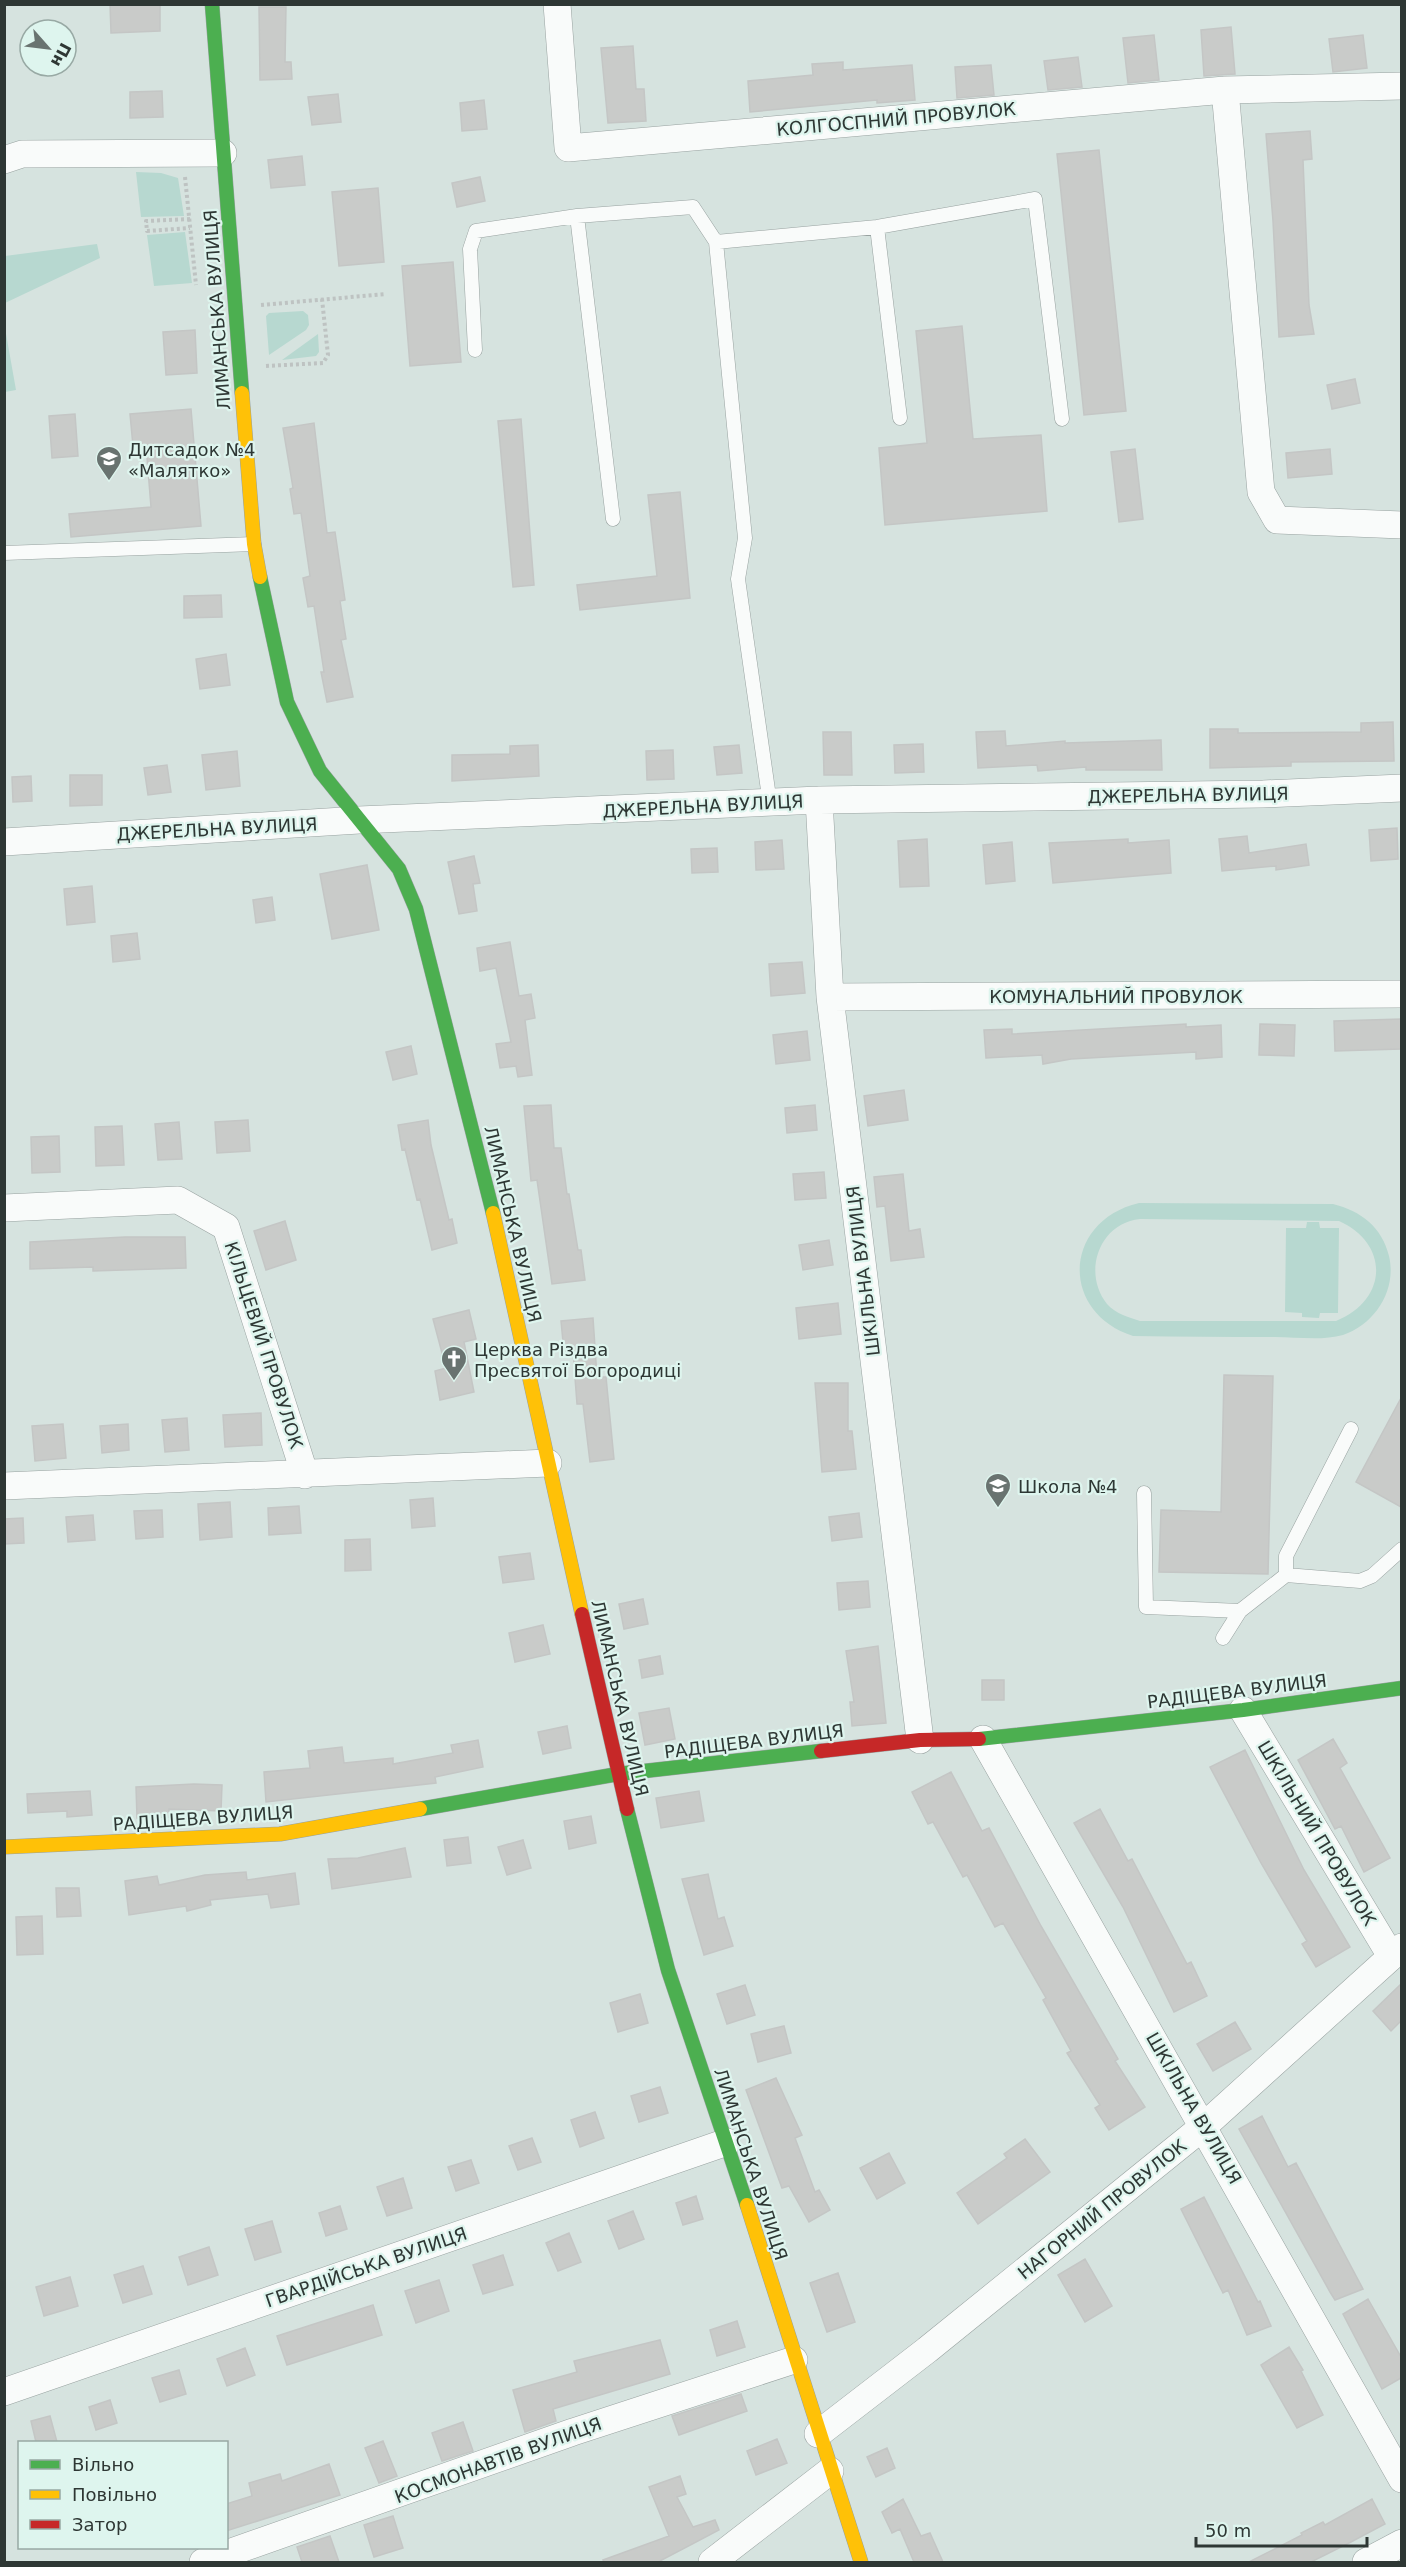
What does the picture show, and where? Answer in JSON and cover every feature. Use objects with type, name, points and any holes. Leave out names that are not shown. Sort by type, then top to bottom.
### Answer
[{"type":"street","name":"ЛИМАНСЬКА ВУЛИЦЯ","points":[[212,4],[254,544],[274,651],[287,702],[320,771],[399,869],[416,909],[489,1189],[618,1774],[668,1970],[727,2142],[794,2360],[861,2562]]},
{"type":"street","name":"КОЛГОСПНИЙ ПРОВУЛОК","points":[[557,4],[568,148],[1225,90],[1401,86]]},
{"type":"street","points":[[1225,90],[1261,492],[1277,520],[1401,525]]},
{"type":"street","points":[[4,160],[22,154],[223,153]]},
{"type":"street","name":"ДЖЕРЕЛЬНА ВУЛИЦЯ","points":[[4,842],[359,820],[770,804],[819,800],[1263,794],[1401,788]]},
{"type":"street","name":"ШКІЛЬНА ВУЛИЦЯ","points":[[819,800],[830,997],[920,1740]]},
{"type":"street","name":"КОМУНАЛЬНИЙ ПРОВУЛОК","points":[[830,997],[1401,994]]},
{"type":"street","name":"КІЛЬЦЕВИЙ ПРОВУЛОК","points":[[4,1208],[178,1200],[226,1227],[305,1475]]},
{"type":"street","name":"КІЛЬЦЕВИЙ ПРОВУЛОК","points":[[4,1486],[548,1463]]},
{"type":"street","name":"РАДІЩЕВА ВУЛИЦЯ","points":[[4,1847],[280,1834],[618,1774],[920,1740],[983,1739],[1243,1710],[1401,1688]]},
{"type":"street","name":"ШКІЛЬНИЙ ПРОВУЛОК","points":[[1243,1710],[1396,1951]]},
{"type":"street","name":"ШКІЛЬНА ВУЛИЦЯ","points":[[983,1739],[1204,2126],[1401,2480]]},
{"type":"street","name":"НАГОРНИЙ ПРОВУЛОК","points":[[818,2434],[927,2350],[1204,2126],[1396,1951]]},
{"type":"street","name":"ГВАРДІЙСЬКА ВУЛИЦЯ","points":[[4,2392],[727,2142]]},
{"type":"street","name":"КОСМОНАВТІВ ВУЛИЦЯ","points":[[203,2562],[573,2432],[794,2360]]},
{"type":"street","points":[[712,2562],[830,2471]]},
{"type":"street","points":[[1366,2562],[1401,2543]]},
{"type":"lane","points":[[716,242],[877,227],[1035,199],[1062,419]]},
{"type":"lane","points":[[475,350],[470,249],[476,231],[577,216],[693,207],[716,242],[745,538],[738,579],[770,804]]},
{"type":"lane","points":[[577,216],[613,519]]},
{"type":"lane","points":[[877,227],[900,418]]},
{"type":"lane","points":[[4,553],[254,544]]},
{"type":"lane","points":[[1287,1575],[1286,1556],[1352,1429]]},
{"type":"lane","points":[[1144,1493],[1146,1607],[1240,1611]]},
{"type":"lane","points":[[1223,1638],[1240,1611],[1287,1575],[1360,1581],[1372,1576],[1401,1549]]},
{"type":"path","points":[[185,176],[196,285]]},
{"type":"path","points":[[190,219],[146,221],[147,231],[190,228]]},
{"type":"path","points":[[235,307],[386,294]]},
{"type":"path","points":[[240,367],[323,363],[328,355],[322,299]]},
{"type":"green space","points":[[136,172],[161,173],[178,178],[184,216],[141,217]]},
{"type":"green space","points":[[185,232],[192,283],[154,286],[147,235]]},
{"type":"green space","points":[[97,244],[100,258],[5,303],[5,256]]},
{"type":"green space","points":[[303,311],[308,315],[309,325],[306,330],[269,355],[266,316],[269,313]]},
{"type":"green space","points":[[5,328],[16,390],[4,392]]},
{"type":"green space","points":[[318,334],[319,352],[316,356],[282,360]]},
{"type":"green space","points":[[1139,1203],[1333,1204],[1353,1211],[1376,1229],[1389,1256],[1390,1281],[1381,1304],[1374,1314],[1354,1330],[1335,1337],[1133,1336],[1109,1324],[1092,1308],[1082,1288],[1080,1267],[1084,1247],[1096,1228],[1114,1213]],"holes":[[[1140,1219],[1339,1221],[1356,1231],[1367,1243],[1374,1257],[1376,1272],[1373,1286],[1366,1300],[1353,1312],[1336,1321],[1140,1321],[1122,1315],[1107,1304],[1096,1278],[1099,1251],[1105,1239],[1126,1223]]]},
{"type":"green space","points":[[1307,1222],[1319,1222],[1320,1228],[1339,1228],[1338,1313],[1320,1313],[1319,1318],[1302,1317],[1302,1313],[1285,1312],[1286,1228],[1306,1228]]},
{"type":"building","points":[[110,4],[160,4],[160,31],[111,33]]},
{"type":"building","points":[[259,7],[286,7],[285,62],[291,62],[292,79],[260,80]]},
{"type":"building","points":[[1231,27],[1235,74],[1204,76],[1201,30]]},
{"type":"building","points":[[1154,35],[1159,80],[1128,83],[1123,38]]},
{"type":"building","points":[[1363,35],[1367,68],[1333,72],[1329,39]]},
{"type":"building","points":[[633,46],[636,89],[644,89],[646,121],[608,123],[601,48]]},
{"type":"building","points":[[1078,57],[1082,87],[1048,90],[1044,61]]},
{"type":"building","points":[[843,62],[843,70],[912,65],[915,100],[877,103],[877,100],[750,112],[748,81],[813,75],[812,64]]},
{"type":"building","points":[[991,65],[994,95],[957,98],[955,67]]},
{"type":"building","points":[[162,91],[163,117],[130,118],[130,92]]},
{"type":"building","points":[[338,94],[341,122],[312,125],[308,97]]},
{"type":"building","points":[[484,100],[487,129],[462,131],[460,103]]},
{"type":"building","points":[[1310,131],[1312,159],[1303,160],[1309,305],[1314,334],[1279,337],[1266,134]]},
{"type":"building","points":[[1099,150],[1126,411],[1084,415],[1057,154]]},
{"type":"building","points":[[302,156],[305,185],[271,188],[268,160]]},
{"type":"building","points":[[480,177],[485,201],[457,207],[452,183]]},
{"type":"building","points":[[378,188],[384,262],[339,266],[332,192]]},
{"type":"building","points":[[453,262],[461,362],[410,366],[402,266]]},
{"type":"building","points":[[962,326],[973,439],[1041,435],[1047,511],[885,525],[879,448],[927,443],[916,331]]},
{"type":"building","points":[[195,330],[197,373],[166,375],[163,332]]},
{"type":"building","points":[[1355,379],[1360,403],[1332,409],[1327,385]]},
{"type":"building","points":[[191,409],[201,526],[71,537],[69,514],[151,507],[146,445],[133,446],[130,414]]},
{"type":"building","points":[[75,414],[78,456],[52,458],[49,416]]},
{"type":"building","points":[[521,419],[534,585],[513,587],[498,421]]},
{"type":"building","points":[[314,423],[327,533],[335,532],[345,600],[340,601],[346,639],[341,640],[353,697],[327,702],[321,672],[324,672],[314,606],[308,607],[303,578],[310,576],[301,513],[294,514],[290,489],[293,488],[283,428]]},
{"type":"building","points":[[1135,449],[1143,519],[1119,522],[1111,452]]},
{"type":"building","points":[[1330,449],[1332,474],[1288,478],[1286,453]]},
{"type":"building","points":[[680,492],[690,598],[580,610],[577,585],[657,576],[648,495]]},
{"type":"building","points":[[221,595],[222,617],[184,618],[184,596]]},
{"type":"building","points":[[226,654],[230,685],[200,689],[196,659]]},
{"type":"building","points":[[1393,722],[1394,761],[1291,762],[1291,766],[1210,768],[1210,729],[1238,729],[1238,733],[1361,732],[1361,723]]},
{"type":"building","points":[[1005,731],[1006,746],[1065,741],[1065,743],[1161,740],[1162,770],[1086,770],[1086,767],[1038,771],[1037,765],[978,768],[976,732]]},
{"type":"building","points":[[823,732],[851,732],[852,775],[824,775]]},
{"type":"building","points":[[923,744],[924,772],[895,773],[894,745]]},
{"type":"building","points":[[538,745],[539,776],[452,781],[452,755],[510,754],[510,746]]},
{"type":"building","points":[[739,745],[742,773],[717,775],[714,747]]},
{"type":"building","points":[[673,750],[674,779],[647,780],[646,751]]},
{"type":"building","points":[[237,751],[240,786],[206,790],[202,755]]},
{"type":"building","points":[[167,765],[171,792],[148,795],[144,768]]},
{"type":"building","points":[[70,775],[102,775],[102,805],[70,806]]},
{"type":"building","points":[[31,776],[32,801],[13,802],[12,777]]},
{"type":"building","points":[[1397,828],[1398,859],[1371,861],[1369,830]]},
{"type":"building","points":[[1247,836],[1249,853],[1306,844],[1309,865],[1276,870],[1276,866],[1222,871],[1219,839]]},
{"type":"building","points":[[927,839],[929,886],[900,887],[898,841]]},
{"type":"building","points":[[1128,839],[1128,843],[1169,840],[1171,873],[1053,883],[1049,843]]},
{"type":"building","points":[[782,840],[784,869],[756,870],[755,842]]},
{"type":"building","points":[[1012,842],[1015,881],[986,884],[983,845]]},
{"type":"building","points":[[717,848],[718,872],[692,873],[691,849]]},
{"type":"building","points":[[474,856],[480,883],[473,884],[477,911],[459,914],[448,862]]},
{"type":"building","points":[[367,865],[379,930],[332,939],[320,874]]},
{"type":"building","points":[[92,886],[95,922],[67,925],[64,889]]},
{"type":"building","points":[[272,897],[275,920],[256,923],[253,900]]},
{"type":"building","points":[[137,933],[140,959],[113,962],[111,936]]},
{"type":"building","points":[[510,942],[519,996],[531,994],[535,1018],[525,1020],[532,1075],[518,1077],[516,1066],[500,1068],[496,1044],[511,1042],[496,968],[480,971],[477,948]]},
{"type":"building","points":[[802,962],[805,993],[771,996],[769,964]]},
{"type":"building","points":[[1401,1019],[1401,1049],[1335,1051],[1334,1021]]},
{"type":"building","points":[[1186,1024],[1186,1027],[1221,1025],[1222,1057],[1196,1059],[1196,1052],[1071,1059],[1043,1064],[1042,1055],[986,1058],[984,1030],[1012,1029],[1012,1034]]},
{"type":"building","points":[[1260,1024],[1295,1025],[1294,1056],[1259,1055]]},
{"type":"building","points":[[807,1031],[810,1060],[776,1064],[773,1035]]},
{"type":"building","points":[[411,1046],[417,1074],[393,1080],[386,1052]]},
{"type":"building","points":[[904,1090],[908,1120],[868,1126],[864,1096]]},
{"type":"building","points":[[551,1105],[554,1148],[561,1148],[567,1194],[569,1194],[578,1250],[581,1250],[585,1280],[552,1284],[537,1180],[531,1181],[524,1106]]},
{"type":"building","points":[[815,1105],[817,1130],[787,1133],[785,1108]]},
{"type":"building","points":[[248,1120],[250,1151],[217,1153],[215,1122]]},
{"type":"building","points":[[428,1120],[431,1145],[449,1220],[452,1219],[457,1243],[432,1250],[405,1149],[402,1150],[398,1125]]},
{"type":"building","points":[[179,1122],[182,1159],[158,1160],[155,1124]]},
{"type":"building","points":[[122,1126],[124,1165],[96,1166],[95,1127]]},
{"type":"building","points":[[59,1136],[60,1172],[32,1173],[31,1137]]},
{"type":"building","points":[[824,1172],[826,1198],[795,1200],[793,1174]]},
{"type":"building","points":[[903,1174],[909,1231],[920,1229],[924,1257],[891,1261],[885,1206],[877,1207],[874,1177]]},
{"type":"building","points":[[285,1221],[296,1260],[266,1270],[254,1231]]},
{"type":"building","points":[[125,1237],[185,1237],[186,1268],[93,1271],[93,1267],[30,1269],[30,1242]]},
{"type":"building","points":[[829,1240],[833,1265],[803,1270],[799,1245]]},
{"type":"building","points":[[838,1303],[841,1334],[799,1339],[796,1308]]},
{"type":"building","points":[[469,1310],[476,1339],[464,1342],[474,1392],[440,1400],[435,1371],[446,1368],[433,1319]]},
{"type":"building","points":[[593,1318],[597,1377],[606,1377],[614,1459],[590,1462],[583,1404],[577,1404],[573,1351],[564,1352],[561,1321]]},
{"type":"building","points":[[1224,1375],[1273,1376],[1268,1574],[1159,1572],[1161,1510],[1221,1512]]},
{"type":"building","points":[[815,1383],[848,1383],[848,1431],[852,1431],[856,1469],[822,1472]]},
{"type":"building","points":[[1401,1398],[1401,1507],[1356,1482]]},
{"type":"building","points":[[261,1413],[262,1445],[225,1447],[223,1415]]},
{"type":"building","points":[[187,1418],[189,1450],[165,1452],[162,1420]]},
{"type":"building","points":[[63,1424],[66,1458],[35,1461],[32,1426]]},
{"type":"building","points":[[128,1424],[129,1450],[102,1453],[100,1426]]},
{"type":"building","points":[[433,1498],[435,1526],[412,1528],[410,1500]]},
{"type":"building","points":[[230,1502],[232,1537],[200,1540],[198,1504]]},
{"type":"building","points":[[299,1506],[301,1533],[269,1535],[268,1508]]},
{"type":"building","points":[[162,1510],[163,1537],[136,1539],[134,1511]]},
{"type":"building","points":[[859,1513],[862,1537],[832,1541],[829,1517]]},
{"type":"building","points":[[93,1515],[95,1540],[68,1542],[66,1517]]},
{"type":"building","points":[[23,1518],[24,1543],[4,1544],[4,1519]]},
{"type":"building","points":[[370,1539],[371,1570],[345,1571],[345,1540]]},
{"type":"building","points":[[530,1553],[534,1579],[503,1583],[499,1557]]},
{"type":"building","points":[[868,1581],[870,1607],[839,1610],[837,1583]]},
{"type":"building","points":[[643,1599],[648,1624],[624,1629],[619,1604]]},
{"type":"building","points":[[543,1625],[550,1654],[515,1662],[509,1633]]},
{"type":"building","points":[[878,1646],[886,1723],[852,1726],[850,1702],[854,1702],[846,1651]]},
{"type":"building","points":[[660,1656],[663,1674],[642,1678],[639,1660]]},
{"type":"building","points":[[982,1680],[1004,1680],[1004,1700],[982,1700]]},
{"type":"building","points":[[669,1708],[675,1739],[645,1745],[639,1713]]},
{"type":"building","points":[[567,1726],[571,1748],[543,1754],[538,1732]]},
{"type":"building","points":[[1333,1739],[1347,1763],[1340,1768],[1390,1858],[1364,1872],[1341,1826],[1335,1829],[1298,1760]]},
{"type":"building","points":[[478,1740],[483,1767],[435,1777],[436,1783],[266,1802],[264,1772],[310,1768],[308,1751],[342,1747],[344,1763],[393,1758],[393,1764],[453,1753],[451,1745]]},
{"type":"building","points":[[1245,1750],[1304,1870],[1350,1947],[1316,1967],[1302,1944],[1307,1941],[1261,1863],[1210,1767]]},
{"type":"building","points":[[951,1772],[982,1831],[989,1828],[1041,1926],[1118,2059],[1115,2061],[1145,2107],[1109,2130],[1095,2108],[1100,2105],[1067,2053],[1071,2051],[1043,2000],[1046,1998],[1003,1923],[995,1927],[967,1875],[963,1877],[933,1822],[928,1824],[912,1792]]},
{"type":"building","points":[[222,1785],[221,1811],[169,1809],[169,1817],[137,1818],[136,1787]]},
{"type":"building","points":[[90,1791],[92,1815],[67,1817],[67,1811],[28,1813],[27,1794]]},
{"type":"building","points":[[699,1791],[704,1821],[661,1828],[656,1798]]},
{"type":"building","points":[[1100,1809],[1128,1861],[1132,1859],[1187,1964],[1191,1962],[1207,1996],[1174,2012],[1123,1907],[1074,1823]]},
{"type":"building","points":[[591,1816],[596,1843],[569,1849],[564,1821]]},
{"type":"building","points":[[468,1837],[471,1863],[447,1866],[444,1840]]},
{"type":"building","points":[[523,1840],[531,1868],[507,1875],[498,1847]]},
{"type":"building","points":[[405,1848],[411,1877],[332,1889],[328,1859],[358,1858]]},
{"type":"building","points":[[246,1872],[247,1880],[295,1873],[299,1904],[271,1908],[268,1894],[210,1900],[211,1905],[187,1911],[186,1906],[129,1915],[125,1881],[157,1876],[159,1885],[205,1875]]},
{"type":"building","points":[[708,1874],[718,1919],[724,1917],[733,1946],[704,1955],[682,1879]]},
{"type":"building","points":[[56,1888],[79,1888],[81,1916],[57,1917]]},
{"type":"building","points":[[42,1916],[43,1954],[17,1955],[16,1917]]},
{"type":"building","points":[[1401,1984],[1401,2021],[1391,2031],[1373,2011]]},
{"type":"building","points":[[745,1985],[755,2015],[727,2024],[717,1994]]},
{"type":"building","points":[[640,1994],[648,2023],[618,2032],[610,2003]]},
{"type":"building","points":[[1235,2022],[1251,2049],[1213,2071],[1197,2044]]},
{"type":"building","points":[[784,2026],[791,2053],[758,2062],[751,2034]]},
{"type":"building","points":[[776,2078],[802,2135],[795,2138],[815,2192],[819,2190],[830,2210],[809,2222],[789,2186],[782,2188],[746,2090]]},
{"type":"building","points":[[660,2087],[668,2113],[639,2122],[631,2096]]},
{"type":"building","points":[[595,2112],[604,2138],[580,2147],[571,2120]]},
{"type":"building","points":[[1262,2116],[1288,2167],[1296,2163],[1363,2289],[1335,2300],[1330,2292],[1239,2129]]},
{"type":"building","points":[[532,2138],[541,2162],[518,2170],[509,2146]]},
{"type":"building","points":[[1025,2139],[1050,2172],[978,2224],[957,2193],[1007,2158],[1004,2154]]},
{"type":"building","points":[[889,2153],[905,2183],[877,2199],[860,2168]]},
{"type":"building","points":[[471,2160],[479,2183],[456,2191],[448,2167]]},
{"type":"building","points":[[403,2178],[412,2208],[387,2216],[377,2187]]},
{"type":"building","points":[[696,2196],[703,2219],[683,2225],[676,2203]]},
{"type":"building","points":[[1204,2197],[1271,2326],[1247,2335],[1228,2290],[1223,2293],[1181,2209]]},
{"type":"building","points":[[340,2206],[347,2229],[326,2236],[319,2213]]},
{"type":"building","points":[[633,2211],[644,2239],[619,2249],[608,2221]]},
{"type":"building","points":[[272,2221],[281,2252],[255,2260],[245,2229]]},
{"type":"building","points":[[569,2233],[581,2262],[558,2271],[546,2243]]},
{"type":"building","points":[[209,2247],[218,2275],[188,2285],[179,2257]]},
{"type":"building","points":[[503,2255],[513,2285],[483,2294],[473,2265]]},
{"type":"building","points":[[1085,2259],[1112,2306],[1085,2322],[1058,2275]]},
{"type":"building","points":[[143,2266],[152,2294],[123,2303],[114,2275]]},
{"type":"building","points":[[838,2273],[855,2322],[827,2332],[810,2283]]},
{"type":"building","points":[[70,2277],[78,2306],[44,2316],[36,2287]]},
{"type":"building","points":[[439,2280],[449,2311],[416,2323],[405,2291]]},
{"type":"building","points":[[1368,2299],[1401,2357],[1401,2378],[1382,2389],[1343,2314]]},
{"type":"building","points":[[373,2305],[382,2335],[287,2365],[277,2336]]},
{"type":"building","points":[[737,2321],[745,2347],[717,2356],[710,2330]]},
{"type":"building","points":[[660,2340],[670,2374],[553,2409],[556,2421],[525,2432],[513,2390],[577,2372],[574,2361]]},
{"type":"building","points":[[1289,2347],[1303,2370],[1301,2371],[1323,2415],[1297,2428],[1261,2365]]},
{"type":"building","points":[[245,2348],[255,2375],[227,2386],[217,2359]]},
{"type":"building","points":[[179,2370],[186,2394],[160,2402],[152,2378]]},
{"type":"building","points":[[741,2394],[747,2411],[679,2435],[672,2416]]},
{"type":"building","points":[[110,2400],[117,2423],[96,2430],[89,2407]]},
{"type":"building","points":[[50,2416],[57,2441],[36,2441],[31,2421]]},
{"type":"building","points":[[463,2422],[473,2451],[442,2461],[432,2433]]},
{"type":"building","points":[[777,2439],[787,2463],[756,2475],[747,2451]]},
{"type":"building","points":[[383,2441],[397,2476],[379,2483],[365,2448]]},
{"type":"building","points":[[887,2448],[895,2468],[876,2477],[867,2457]]},
{"type":"building","points":[[329,2464],[340,2495],[228,2530],[228,2503],[252,2496],[249,2483],[280,2474],[282,2481]]},
{"type":"building","points":[[680,2476],[686,2494],[677,2497],[693,2527],[715,2520],[719,2530],[658,2562],[604,2562],[603,2560],[669,2536],[649,2487]]},
{"type":"building","points":[[903,2499],[921,2536],[930,2533],[943,2562],[914,2562],[900,2529],[892,2533],[882,2512]]},
{"type":"building","points":[[1372,2499],[1385,2524],[1351,2542],[1311,2562],[1249,2562],[1302,2535],[1301,2533],[1323,2522],[1325,2525]]},
{"type":"building","points":[[393,2516],[403,2548],[374,2557],[364,2525]]},
{"type":"building","points":[[330,2536],[339,2562],[302,2562],[297,2547]]},
{"type":"traffic: fast","points":[[212,4],[242,393]]},
{"type":"traffic: fast","points":[[260,577],[287,702],[320,771],[399,869],[416,909],[493,1213]]},
{"type":"traffic: fast","points":[[979,1739],[1243,1710],[1402,1688]]},
{"type":"traffic: fast","points":[[420,1809],[618,1774],[821,1751]]},
{"type":"traffic: fast","points":[[627,1809],[668,1970],[747,2205]]},
{"type":"traffic: slow","points":[[242,393],[254,544],[260,577]]},
{"type":"traffic: slow","points":[[493,1213],[582,1614]]},
{"type":"traffic: slow","points":[[4,1847],[280,1834],[420,1809]]},
{"type":"traffic: slow","points":[[747,2205],[861,2562]]},
{"type":"traffic: jam","points":[[582,1614],[627,1809]]},
{"type":"traffic: jam","points":[[821,1751],[920,1740],[979,1739]]},
{"type":"place","name":"Дитсадок №4 «Малятко»","points":[[109,482]]},
{"type":"place","name":"Церква Різдва Пресвятої Богородиці","points":[[454,1382]]},
{"type":"place","name":"Школа №4","points":[[998,1509]]}]
